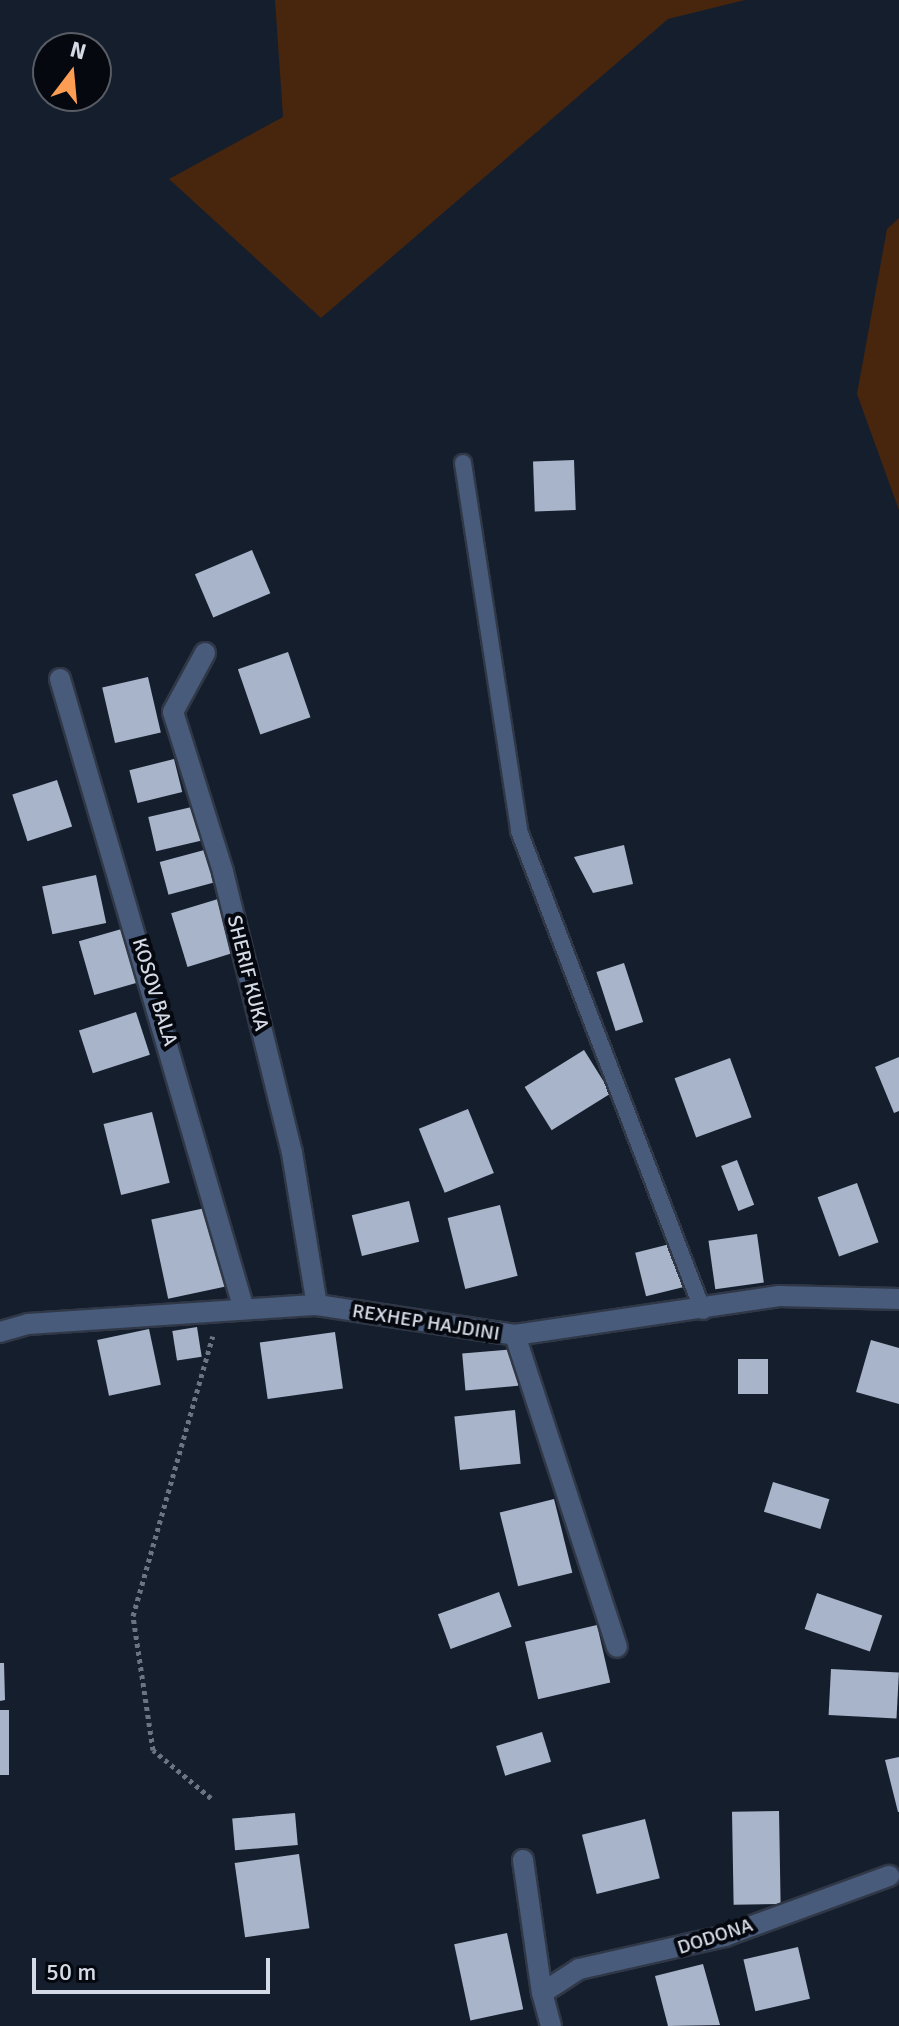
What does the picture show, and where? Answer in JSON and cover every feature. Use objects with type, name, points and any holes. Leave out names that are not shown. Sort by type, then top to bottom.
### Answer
[{"type":"street","name":"SHERIF KUKA","points":[[205,653],[173,712],[223,872],[292,1153],[317,1305]]},
{"type":"street","name":"KOSOV BALA","points":[[60,679],[243,1306]]},
{"type":"street","name":"REXHEP HAJDINI","points":[[0,1332],[243,1306],[317,1305],[515,1335],[703,1311],[779,1296],[899,1299]]},
{"type":"street","points":[[515,1335],[617,1647]]},
{"type":"street","points":[[523,1860],[542,1993],[551,2026]]},
{"type":"street","name":"DODONA","points":[[542,1993],[579,1969],[725,1936],[889,1876]]},
{"type":"lane","points":[[463,463],[519,831],[703,1311]]},
{"type":"path","points":[[211,1798],[153,1750],[133,1616],[221,1308]]},
{"type":"shaded area","points":[[275,0],[745,0],[668,19],[321,318],[169,179],[283,117]]},
{"type":"shaded area","points":[[899,218],[899,510],[857,394],[887,229]]},
{"type":"building","points":[[574,460],[576,510],[535,511],[533,461]]},
{"type":"building","points":[[252,550],[270,593],[213,617],[195,574]]},
{"type":"building","points":[[288,652],[310,717],[260,734],[238,669]]},
{"type":"building","points":[[148,677],[161,733],[115,743],[102,688]]},
{"type":"building","points":[[174,759],[182,792],[138,803],[129,770]]},
{"type":"building","points":[[57,780],[72,827],[27,841],[12,795]]},
{"type":"building","points":[[196,806],[204,840],[156,851],[148,817]]},
{"type":"building","points":[[624,845],[633,884],[593,893],[574,857]]},
{"type":"building","points":[[208,849],[217,882],[169,895],[160,862]]},
{"type":"building","points":[[96,875],[106,923],[52,934],[42,886]]},
{"type":"building","points":[[218,899],[234,953],[188,967],[171,913]]},
{"type":"building","points":[[125,928],[140,982],[94,995],[79,941]]},
{"type":"building","points":[[624,963],[643,1022],[616,1031],[596,972]]},
{"type":"building","points":[[136,1012],[150,1055],[93,1073],[79,1031]]},
{"type":"building","points":[[584,1050],[611,1093],[552,1130],[525,1087]]},
{"type":"building","points":[[899,1057],[899,1111],[894,1113],[875,1067]]},
{"type":"building","points":[[730,1058],[752,1117],[696,1137],[675,1078]]},
{"type":"building","points":[[468,1109],[494,1173],[445,1193],[419,1129]]},
{"type":"building","points":[[152,1112],[170,1183],[121,1195],[103,1124]]},
{"type":"building","points":[[737,1160],[754,1205],[738,1211],[721,1166]]},
{"type":"building","points":[[857,1183],[879,1242],[839,1257],[818,1197]]},
{"type":"building","points":[[409,1201],[419,1242],[362,1256],[352,1215]]},
{"type":"building","points":[[500,1205],[518,1276],[465,1289],[448,1218]]},
{"type":"building","points":[[210,1207],[227,1286],[168,1299],[151,1219]]},
{"type":"building","points":[[757,1234],[764,1283],[715,1289],[708,1241]]},
{"type":"building","points":[[674,1243],[685,1287],[646,1296],[635,1253]]},
{"type":"building","points":[[197,1327],[202,1357],[177,1361],[172,1331]]},
{"type":"building","points":[[149,1329],[161,1385],[109,1396],[97,1340]]},
{"type":"building","points":[[335,1332],[343,1388],[268,1399],[260,1343]]},
{"type":"building","points":[[871,1340],[899,1348],[899,1404],[856,1392]]},
{"type":"building","points":[[515,1349],[518,1386],[465,1390],[462,1354]]},
{"type":"building","points":[[738,1359],[768,1359],[768,1394],[738,1394]]},
{"type":"building","points":[[515,1410],[521,1464],[460,1470],[454,1416]]},
{"type":"building","points":[[773,1482],[829,1499],[820,1529],[764,1512]]},
{"type":"building","points":[[554,1499],[572,1573],[518,1586],[500,1513]]},
{"type":"building","points":[[499,1592],[512,1627],[451,1649],[438,1614]]},
{"type":"building","points":[[817,1593],[882,1615],[870,1651],[805,1629]]},
{"type":"building","points":[[597,1625],[610,1682],[538,1699],[525,1642]]},
{"type":"building","points":[[0,1663],[4,1663],[5,1700],[0,1701]]},
{"type":"building","points":[[831,1669],[899,1673],[896,1718],[829,1715]]},
{"type":"building","points":[[0,1710],[9,1710],[9,1775],[0,1775]]},
{"type":"building","points":[[542,1732],[551,1762],[505,1776],[496,1746]]},
{"type":"building","points":[[899,1757],[899,1812],[898,1812],[885,1760]]},
{"type":"building","points":[[779,1811],[781,1904],[734,1905],[732,1812]]},
{"type":"building","points":[[295,1813],[298,1845],[235,1850],[232,1818]]},
{"type":"building","points":[[645,1819],[660,1878],[597,1894],[582,1835]]},
{"type":"building","points":[[299,1854],[309,1928],[245,1937],[235,1863]]},
{"type":"building","points":[[507,1933],[523,2009],[470,2021],[454,1944]]},
{"type":"building","points":[[798,1947],[810,1999],[755,2011],[743,1960]]},
{"type":"building","points":[[703,1964],[720,2025],[668,2026],[655,1976]]}]
